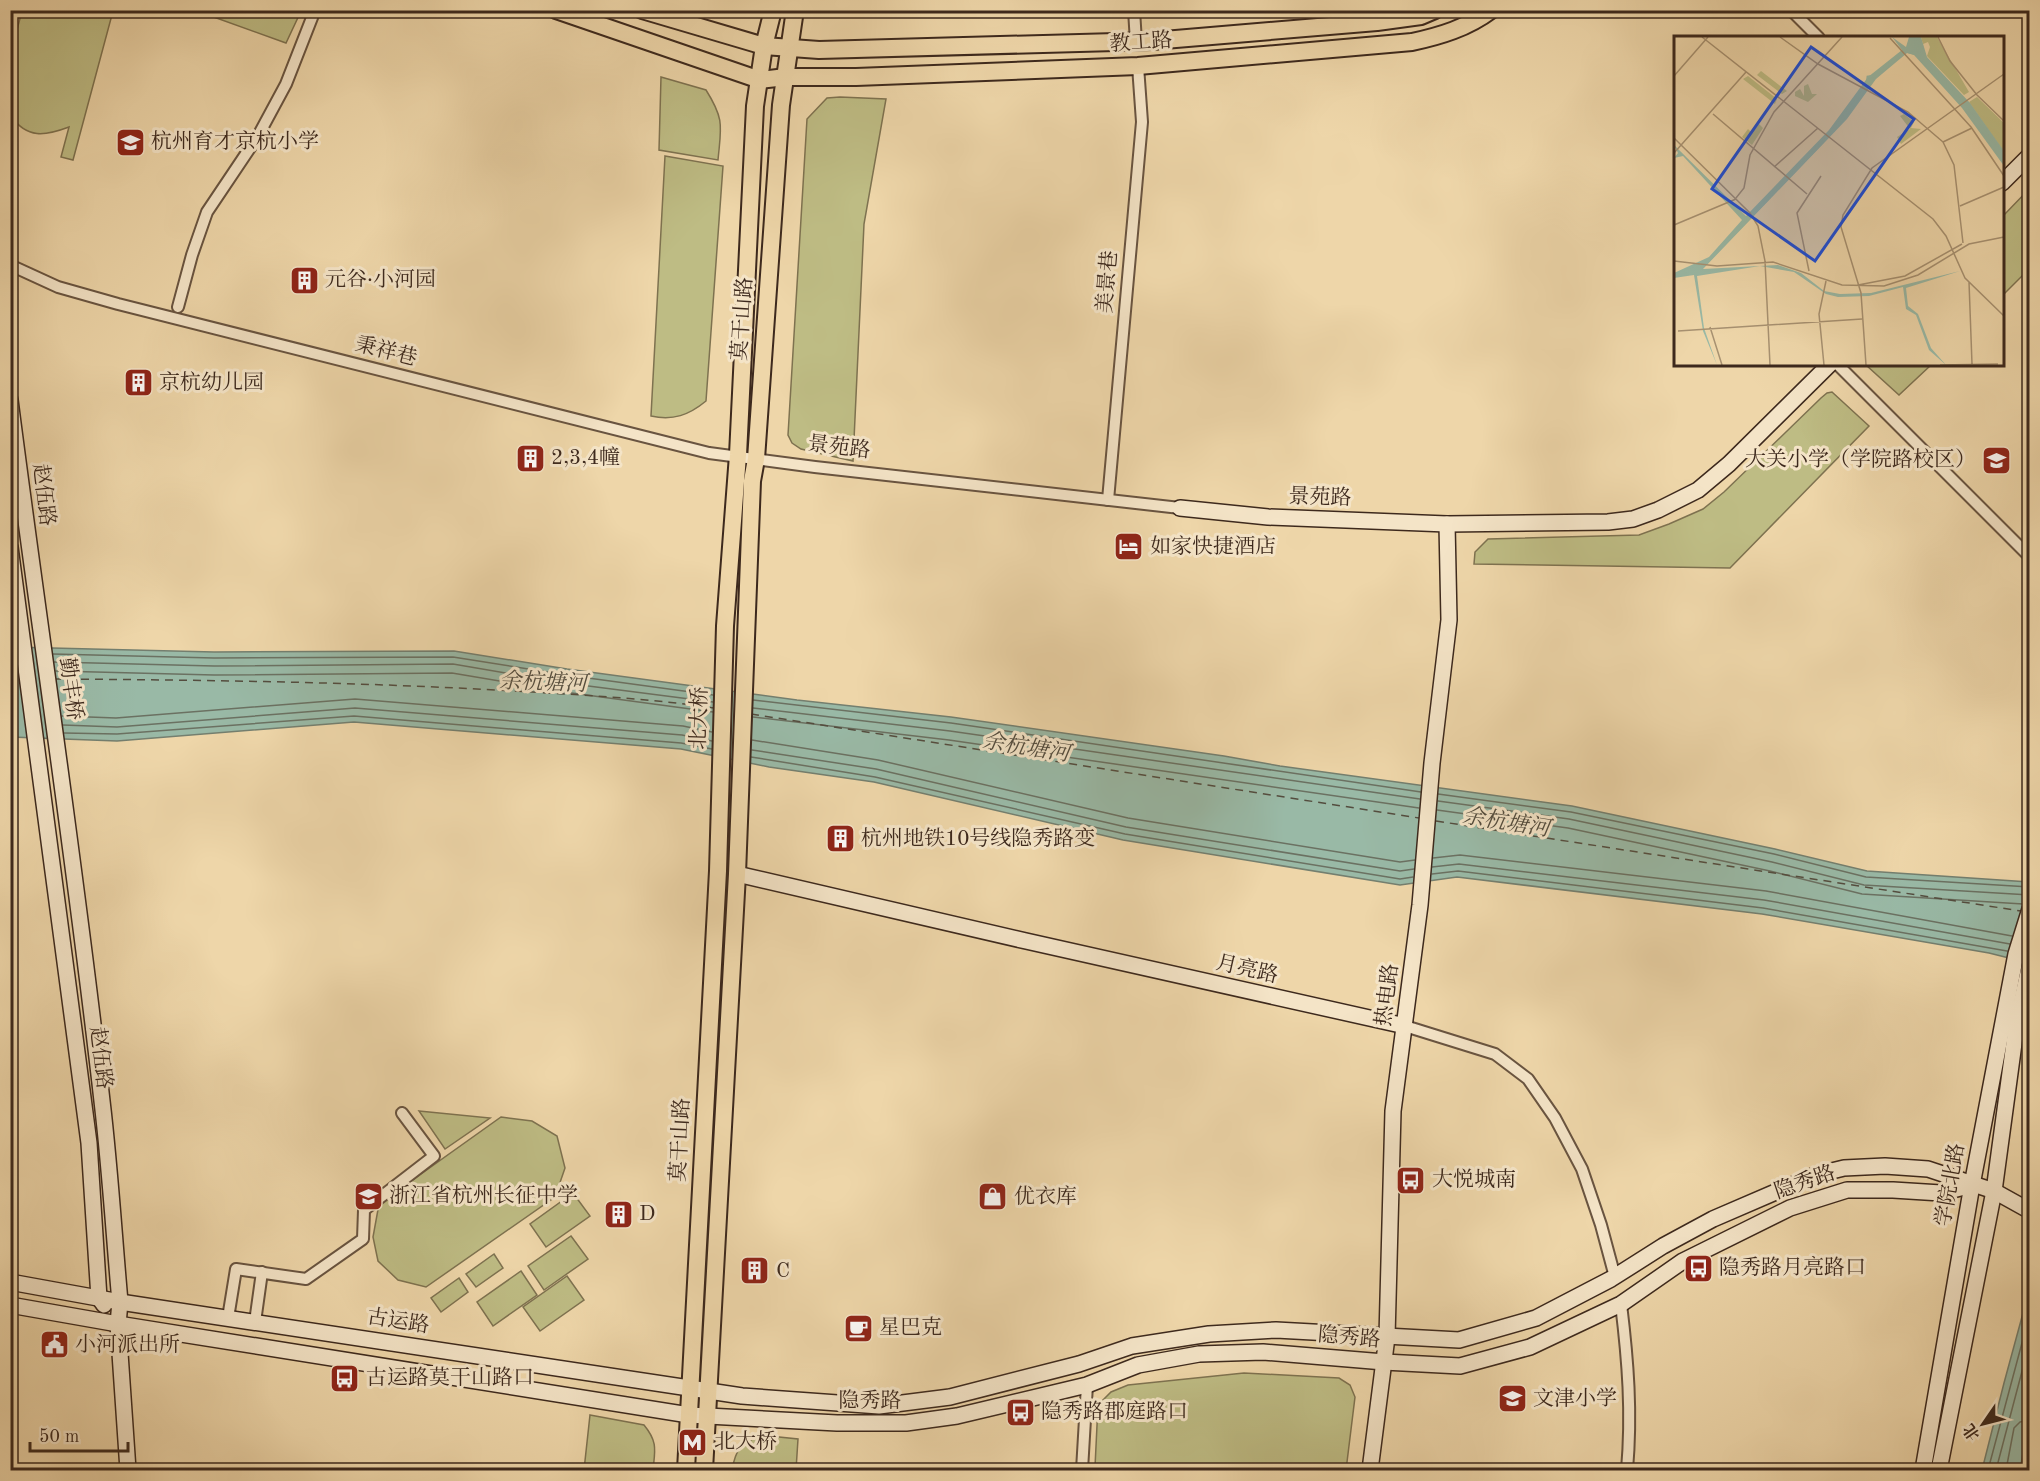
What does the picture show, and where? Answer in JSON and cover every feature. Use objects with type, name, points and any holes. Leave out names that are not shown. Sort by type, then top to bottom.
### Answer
[{"type":"main road","points":[[556,10],[760,80]]},
{"type":"main road","name":"教工路","points":[[642,10],[764,46],[789,49],[1136,42],[1377,22],[1421,15],[1435,10]]},
{"type":"main road","name":"莫干山路","points":[[725,626],[738,455],[755,106],[764,46],[773,10]]},
{"type":"main road","name":"莫干山路","points":[[746,631],[752,481],[756,459],[780,105],[795,10]]},
{"type":"main road","name":"教工路","points":[[760,80],[786,77],[856,77],[1138,66],[1412,42],[1452,31],[1479,19],[1491,10]]},
{"type":"main road","points":[[2004,181],[2030,155]]},
{"type":"main road","name":"景苑路","points":[[1180,508],[1268,518],[1447,524],[1608,522],[1633,519],[1658,510],[1698,490],[1729,464],[1828,366]]},
{"type":"main road","name":"赵伍路","points":[[10,400],[35,595]]},
{"type":"main road","name":"热电路","points":[[1370,1470],[1387,1337],[1393,1111],[1420,905],[1432,763],[1449,620],[1447,524]]},
{"type":"main road","name":"赵伍路","points":[[10,547],[18,601]]},
{"type":"main road","name":"勤丰桥","points":[[35,595],[63,788]]},
{"type":"main road","name":"勤丰桥","points":[[18,601],[44,792]]},
{"type":"main road","name":"北大桥","points":[[720,812],[725,626]]},
{"type":"main road","name":"北大桥","points":[[738,813],[746,631]]},
{"type":"main road","name":"赵伍路","points":[[63,788],[102,1104],[120,1302],[118,1324],[128,1470]]},
{"type":"main road","name":"赵伍路","points":[[44,792],[89,1143],[99,1298]]},
{"type":"main road","name":"莫干山路","points":[[686,1470],[720,812]]},
{"type":"main road","name":"莫干山路","points":[[704,1470],[738,813]]},
{"type":"main road","name":"月亮路","points":[[736,874],[1405,1026]]},
{"type":"main road","name":"学院北路","points":[[1939,1470],[1994,1191],[2016,954],[2030,909]]},
{"type":"main road","name":"学院北路","points":[[1923,1470],[1972,1185],[2011,1019],[2030,964]]},
{"type":"main road","name":"隐秀路","points":[[691,1388],[742,1396],[879,1406],[950,1397],[1079,1364],[1132,1346],[1209,1334],[1276,1330],[1459,1340],[1536,1318],[1615,1277],[1663,1246],[1713,1219],[1815,1175],[1844,1168],[1885,1166],[1928,1169],[1994,1191],[2030,1211]]},
{"type":"main road","name":"隐秀路","points":[[689,1415],[837,1423],[906,1423],[957,1416],[1087,1385],[1138,1365],[1199,1354],[1263,1352],[1460,1366],[1530,1347],[1621,1304],[1683,1261],[1790,1208],[1847,1190],[1941,1193],[1972,1185]]},
{"type":"main road","name":"古运路","points":[[10,1282],[120,1302],[691,1388]]},
{"type":"main road","points":[[99,1298],[118,1324]]},
{"type":"main road","points":[[10,1305],[689,1415]]},
{"type":"street","points":[[178,307],[192,255],[207,213],[258,136],[286,84],[315,10]]},
{"type":"street","points":[[1134,10],[1136,42]]},
{"type":"street","points":[[1791,10],[1817,36]]},
{"type":"street","name":"美景巷","points":[[1108,500],[1142,122],[1138,66]]},
{"type":"street","name":"秉祥巷","points":[[10,266],[58,287],[118,304],[697,450],[756,459]]},
{"type":"street","points":[[1839,366],[2030,557]]},
{"type":"street","name":"景苑路","points":[[756,459],[1180,508]]},
{"type":"street","name":"月亮路","points":[[1405,1026],[1495,1054],[1528,1079],[1555,1118],[1581,1168],[1601,1226],[1615,1277]]},
{"type":"street","points":[[228,1318],[237,1269],[306,1280],[363,1239],[364,1210],[434,1156],[402,1113]]},
{"type":"street","points":[[255,1322],[262,1272]]},
{"type":"street","points":[[1621,1304],[1630,1375],[1627,1470]]},
{"type":"street","points":[[1082,1470],[1087,1385]]},
{"type":"shaded area","points":[[301,10],[286,43],[197,11]]},
{"type":"shaded area","points":[[22,11],[113,11],[73,160],[61,157],[69,127],[37,134],[23,129],[11,116],[11,52]]},
{"type":"shaded area","points":[[661,77],[706,90],[719,117],[718,160],[659,150]]},
{"type":"shaded area","points":[[827,98],[886,99],[864,224],[853,461],[801,449],[792,443],[788,435],[807,119]]},
{"type":"shaded area","points":[[665,156],[723,166],[706,401],[680,416],[666,418],[651,416]]},
{"type":"shaded area","points":[[2029,189],[2029,269],[2004,294],[2004,215]]},
{"type":"shaded area","points":[[1867,366],[1930,366],[1899,395]]},
{"type":"shaded area","points":[[1832,392],[1869,426],[1730,568],[1474,564],[1475,552],[1488,539],[1639,535],[1703,509],[1724,492],[1821,398]]},
{"type":"shaded area","points":[[419,1111],[490,1118],[445,1149]]},
{"type":"shaded area","points":[[501,1117],[532,1121],[557,1136],[565,1168],[555,1197],[426,1287],[398,1280],[378,1261],[373,1237],[379,1204]]},
{"type":"shaded area","points":[[573,1193],[590,1216],[546,1247],[530,1224]]},
{"type":"shaded area","points":[[571,1236],[588,1259],[544,1290],[528,1266]]},
{"type":"shaded area","points":[[494,1254],[503,1268],[476,1287],[466,1274]]},
{"type":"shaded area","points":[[521,1271],[537,1295],[493,1326],[477,1302]]},
{"type":"shaded area","points":[[567,1276],[584,1300],[540,1331],[523,1307]]},
{"type":"shaded area","points":[[459,1278],[468,1292],[441,1312],[431,1298]]},
{"type":"shaded area","points":[[1244,1373],[1339,1378],[1350,1385],[1355,1397],[1346,1470],[1095,1467],[1098,1405],[1111,1392],[1128,1385]]},
{"type":"shaded area","points":[[590,1415],[644,1425],[654,1441],[653,1470],[584,1470]]},
{"type":"shaded area","points":[[760,1435],[798,1439],[796,1470],[732,1470],[740,1448]]},
{"type":"water","name":"余杭塘河","points":[[11,647],[214,652],[454,651],[567,669],[797,700],[951,717],[1280,766],[1572,806],[1867,871],[2029,882],[2029,963],[1989,953],[1762,914],[1457,877],[1400,885],[1123,840],[874,782],[769,767],[681,749],[354,722],[117,741],[11,737]]},
{"type":"water","points":[[2029,1291],[2029,1419],[2020,1470],[1982,1470],[2004,1383]]},
{"type":"ferry route","points":[[10,678],[22,678]]},
{"type":"ferry route","points":[[53,679],[399,685],[614,697],[714,708]]},
{"type":"ferry route","points":[[751,714],[1419,818]]},
{"type":"ferry route","points":[[1436,821],[2021,911]]},
{"type":"place","name":"杭州育才京杭小学","points":[[130,142]]},
{"type":"place","name":"元谷·小河园","points":[[304,280]]},
{"type":"place","name":"京杭幼儿园","points":[[138,383]]},
{"type":"place","name":"2,3,4幢","points":[[530,458]]},
{"type":"place","name":"大关小学（学院路校区）","points":[[1997,460]]},
{"type":"place","name":"如家快捷酒店","points":[[1129,547]]},
{"type":"place","name":"杭州地铁10号线隐秀路变","points":[[840,839]]},
{"type":"place","name":"大悦城南","points":[[1411,1180]]},
{"type":"place","name":"浙江省杭州长征中学","points":[[368,1196]]},
{"type":"place","name":"优衣库","points":[[993,1197]]},
{"type":"place","name":"D","points":[[618,1214]]},
{"type":"place","name":"隐秀路月亮路口","points":[[1698,1268]]},
{"type":"place","name":"C","points":[[755,1271]]},
{"type":"place","name":"星巴克","points":[[858,1328]]},
{"type":"place","name":"小河派出所","points":[[54,1345]]},
{"type":"place","name":"古运路莫干山路口","points":[[345,1378]]},
{"type":"place","name":"文津小学","points":[[1512,1399]]},
{"type":"place","name":"隐秀路郡庭路口","points":[[1020,1412]]},
{"type":"place","name":"北大桥","points":[[693,1442]]}]
